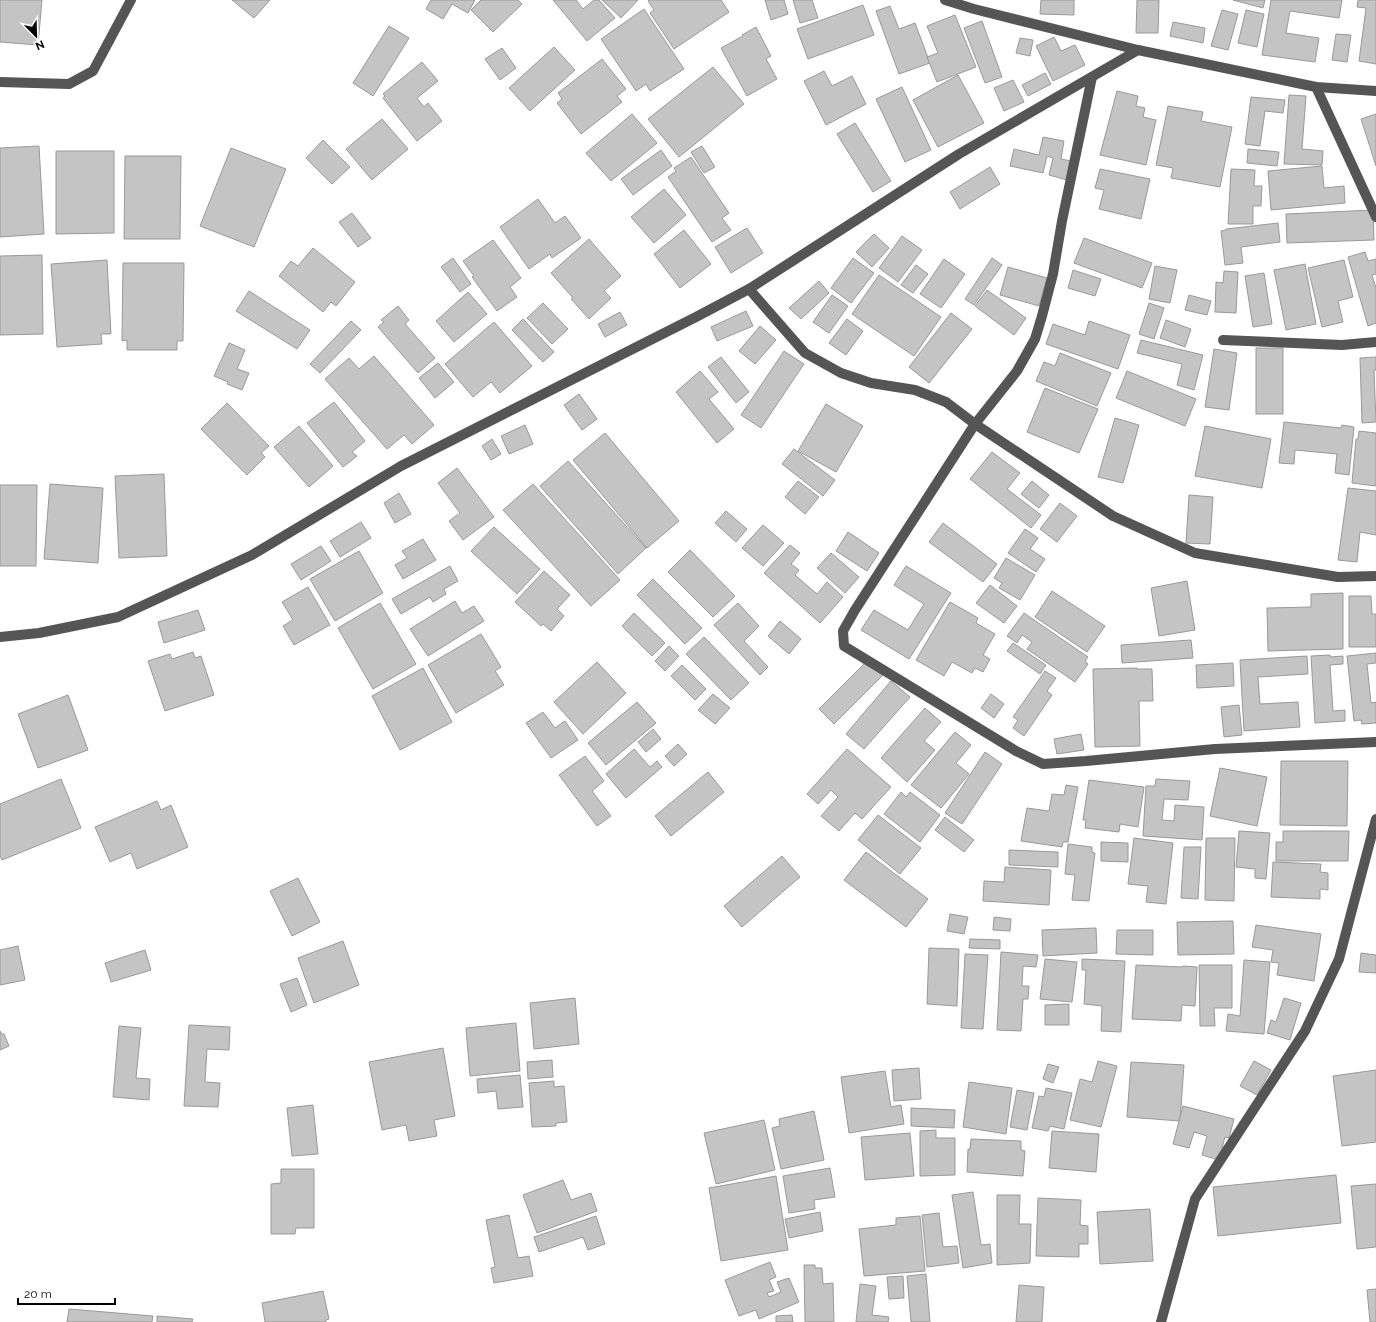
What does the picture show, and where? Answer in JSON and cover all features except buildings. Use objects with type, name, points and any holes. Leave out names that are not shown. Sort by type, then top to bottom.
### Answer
[{"type":"street","points":[[0,82],[69,84],[93,71],[131,0]]},
{"type":"street","points":[[945,0],[974,9],[1138,50],[1316,88],[1376,91]]},
{"type":"street","points":[[0,636],[39,633],[118,617],[245,559],[401,466],[696,317],[748,289],[959,154],[1138,50]]},
{"type":"street","points":[[1092,77],[1062,221],[1053,274],[1035,339],[1017,371],[975,424],[855,610],[843,631],[844,646],[1016,751],[1043,764],[1086,762],[1215,749],[1376,742]]},
{"type":"street","points":[[1316,88],[1376,216]]},
{"type":"street","points":[[748,289],[804,353],[841,373],[871,383],[915,390],[946,402],[975,424],[1112,516],[1195,553],[1338,576],[1376,576]]},
{"type":"street","points":[[1223,340],[1342,345],[1376,342]]},
{"type":"street","points":[[1161,1322],[1194,1199],[1305,1031],[1339,959],[1376,819]]}]
